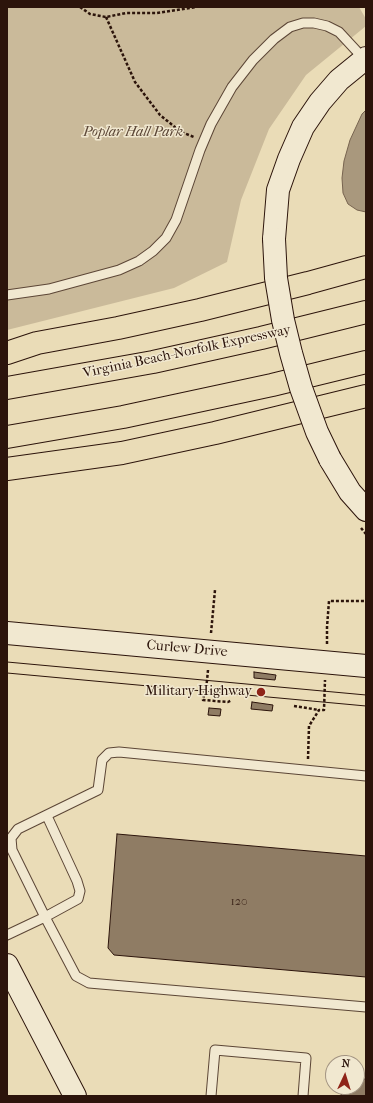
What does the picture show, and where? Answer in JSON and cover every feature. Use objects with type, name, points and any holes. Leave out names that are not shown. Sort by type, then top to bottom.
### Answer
[{"type":"highway","points":[[308,283],[366,259]]},
{"type":"highway","points":[[7,353],[37,343],[193,312],[366,267]]},
{"type":"highway","name":"Virginia Beach-Norfolk Expressway","points":[[7,388],[153,362],[261,338],[366,312]]},
{"type":"highway","points":[[7,437],[123,417],[272,385],[366,362]]},
{"type":"highway","points":[[7,469],[122,453],[215,433],[366,396]]},
{"type":"highway","points":[[215,433],[366,412]]},
{"type":"street","points":[[363,519],[317,432],[301,388],[283,320],[276,278],[274,239],[278,190],[289,159],[303,127],[320,102],[339,80],[365,59]]},
{"type":"street","name":"Curlew Drive","points":[[7,633],[366,666]]},
{"type":"street","points":[[7,965],[75,1096]]},
{"type":"lane","points":[[7,295],[55,287],[119,270],[139,261],[153,251],[166,238],[176,220],[211,124],[229,94],[254,60],[274,39],[290,27],[303,23],[314,23],[327,26],[339,32],[365,59]]},
{"type":"lane","points":[[366,776],[119,752],[109,753],[102,760],[98,790],[18,829],[11,838],[12,850],[76,976],[89,983],[366,1007]]},
{"type":"lane","points":[[7,935],[78,899],[80,891],[77,881],[47,816]]},
{"type":"lane","points":[[211,1096],[215,1050],[306,1058],[303,1096]]},
{"type":"path","points":[[80,7],[90,14],[106,17],[126,13],[157,13],[196,7]]},
{"type":"path","points":[[106,17],[135,82],[160,115],[181,132],[204,141]]},
{"type":"path","points":[[363,519],[366,534]]},
{"type":"path","points":[[211,634],[215,590]]},
{"type":"path","points":[[328,645],[326,627],[328,601],[366,601]]},
{"type":"path","points":[[208,665],[207,681],[203,700],[228,702],[232,700]]},
{"type":"path","points":[[294,706],[324,710],[325,678]]},
{"type":"path","points":[[308,770],[309,726],[319,710]]},
{"type":"green space","name":"Poplar Hall Park","points":[[7,7],[359,7],[366,19],[366,26],[306,75],[269,129],[241,200],[227,262],[174,288],[7,330]]},
{"type":"shaded area","points":[[366,110],[366,212],[357,210],[348,204],[343,193],[342,178],[344,161],[350,140],[362,114]]},
{"type":"building","points":[[254,672],[276,675],[275,680],[254,678]]},
{"type":"building","points":[[252,702],[273,705],[272,711],[251,709]]},
{"type":"building","points":[[209,708],[221,709],[220,716],[208,715]]},
{"type":"building","points":[[117,834],[366,856],[366,977],[114,955],[108,948]]},
{"type":"building","points":[[366,1079],[366,1096],[341,1096],[365,1095]]},
{"type":"tram line","points":[[7,662],[366,695]]},
{"type":"tram line","points":[[7,673],[366,706]]},
{"type":"place","name":"Military Highway","points":[[261,692]]}]
